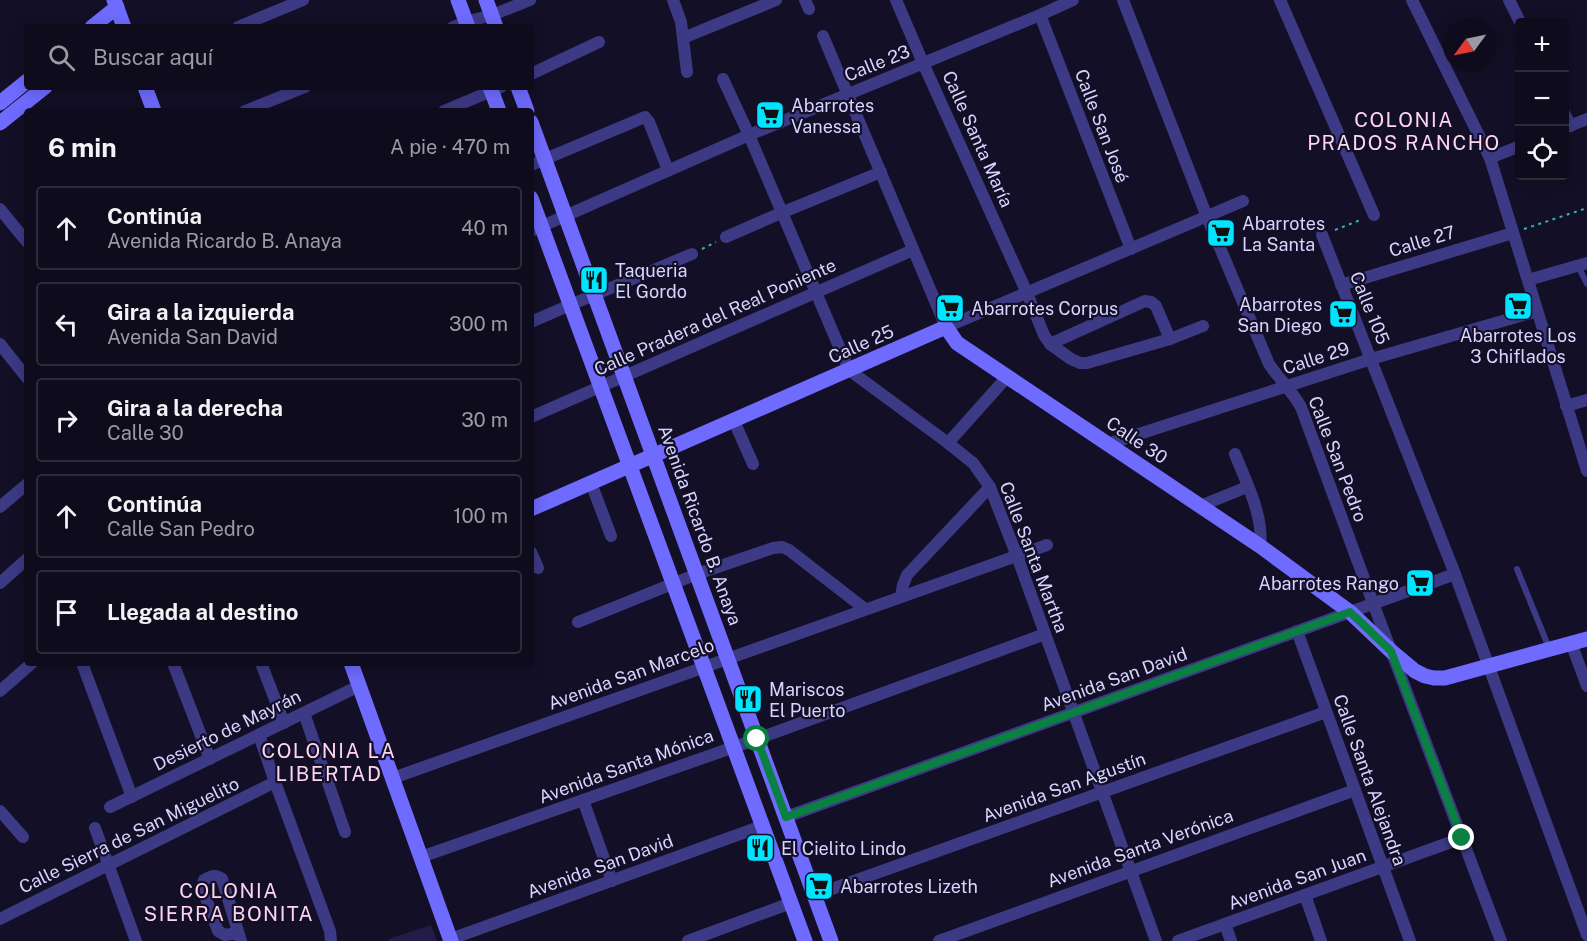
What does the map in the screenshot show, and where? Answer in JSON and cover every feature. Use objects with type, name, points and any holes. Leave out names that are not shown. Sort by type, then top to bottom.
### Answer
[{"type":"street","points":[[266,22],[303,0]]},
{"type":"street","points":[[458,0],[462,24]]},
{"type":"street","points":[[486,0],[494,21]]},
{"type":"street","points":[[470,24],[494,21],[530,0]]},
{"type":"street","points":[[673,0],[681,22],[687,72]]},
{"type":"street","points":[[683,38],[776,0]]},
{"type":"street","name":"Calle Santa María","points":[[897,0],[923,63],[1050,344]]},
{"type":"street","name":"Calle 23","points":[[536,229],[748,135],[1073,0]]},
{"type":"street","name":"Calle San Pedro","points":[[1123,0],[1207,217],[1269,364],[1301,407],[1501,941]]},
{"type":"street","points":[[1280,0],[1374,215]]},
{"type":"street","points":[[1412,0],[1490,158],[1587,471]]},
{"type":"street","points":[[1509,0],[1518,18]]},
{"type":"street","points":[[95,24],[115,3],[121,24]]},
{"type":"street","name":"Calle San José","points":[[1040,15],[1131,249]]},
{"type":"street","name":"Calle 30","points":[[823,36],[946,327],[957,343],[1260,546],[1350,612],[1391,651],[1415,671],[1425,676],[1445,678],[1587,639]]},
{"type":"street","points":[[534,73],[599,42]]},
{"type":"street","name":"Calle Santa Martha","points":[[723,79],[849,370],[948,442],[973,463],[990,487],[1017,555],[1156,941]]},
{"type":"street","points":[[0,103],[24,83]]},
{"type":"street","points":[[26,108],[42,90]]},
{"type":"street","points":[[146,90],[153,108]]},
{"type":"street","points":[[253,108],[294,90]]},
{"type":"street","points":[[451,108],[490,90]]},
{"type":"street","points":[[494,90],[498,108]]},
{"type":"street","points":[[519,90],[526,108]]},
{"type":"street","points":[[0,123],[24,109]]},
{"type":"street","points":[[538,162],[645,117],[668,170]]},
{"type":"street","points":[[1569,127],[1587,120]]},
{"type":"street","name":"Avenida Ricardo B. Anaya","points":[[534,139],[538,162],[566,217],[831,941]]},
{"type":"street","points":[[1490,158],[1515,148]]},
{"type":"street","points":[[726,237],[881,172]]},
{"type":"street","name":"Calle 25","points":[[534,508],[946,327],[1243,201]]},
{"type":"street","points":[[0,209],[24,238]]},
{"type":"street","points":[[536,229],[570,304],[805,941]]},
{"type":"street","name":"Calle 27","points":[[1341,285],[1513,233]]},
{"type":"street","name":"Calle 105","points":[[1322,236],[1455,574],[1587,935]]},
{"type":"street","name":"Calle Pradera del Real Poniente","points":[[534,416],[913,250]]},
{"type":"street","points":[[534,321],[692,254]]},
{"type":"street","points":[[1527,280],[1582,265]]},
{"type":"street","points":[[1050,344],[1145,301],[1156,306],[1170,339]]},
{"type":"street","name":"Calle 29","points":[[1108,444],[1371,359],[1537,311]]},
{"type":"street","points":[[1050,344],[1071,359],[1080,363],[1088,363],[1170,339],[1203,326]]},
{"type":"street","points":[[0,344],[24,374]]},
{"type":"street","points":[[948,442],[1007,377]]},
{"type":"street","points":[[1566,406],[1587,400]]},
{"type":"street","points":[[734,421],[753,464]]},
{"type":"street","points":[[1235,454],[1260,522],[1262,535],[1260,546]]},
{"type":"street","points":[[591,483],[611,536]]},
{"type":"street","points":[[901,596],[908,575],[990,487]]},
{"type":"street","points":[[1200,506],[1247,487]]},
{"type":"street","points":[[0,507],[24,492]]},
{"type":"street","name":"Avenida San Marcelo","points":[[393,778],[1047,544]]},
{"type":"street","points":[[578,622],[697,574],[782,547],[865,609]]},
{"type":"street","points":[[534,559],[538,568]]},
{"type":"street","points":[[0,583],[24,562]]},
{"type":"street","name":"Avenida San David","points":[[786,817],[1455,574]]},
{"type":"street","name":"Calle Santa Alejandra","points":[[1297,631],[1410,941]]},
{"type":"street","name":"Avenida Santa Mónica","points":[[421,857],[757,739],[1045,634]]},
{"type":"street","points":[[1571,643],[1587,686]]},
{"type":"street","points":[[0,691],[29,666]]},
{"type":"street","points":[[83,666],[132,797]]},
{"type":"street","points":[[174,666],[210,759]]},
{"type":"street","points":[[262,666],[284,723]]},
{"type":"street","points":[[352,666],[451,940]]},
{"type":"street","name":"Desierto de Mayrán","points":[[110,807],[359,686]]},
{"type":"street","name":"Avenida San Agustín","points":[[815,895],[1326,712]]},
{"type":"street","points":[[304,713],[345,832]]},
{"type":"street","points":[[259,735],[330,931],[331,941]]},
{"type":"street","name":"Calle Sierra de San Miguelito","points":[[0,919],[275,782]]},
{"type":"street","name":"Avenida Santa Verónica","points":[[939,941],[1355,790]]},
{"type":"street","points":[[583,800],[612,880]]},
{"type":"street","points":[[0,811],[23,837]]},
{"type":"street","name":"Avenida San David","points":[[451,940],[762,826]]},
{"type":"street","points":[[95,828],[136,941]]},
{"type":"street","name":"Avenida San Juan","points":[[1178,941],[1462,838]]},
{"type":"street","points":[[213,876],[222,879],[239,937],[225,935],[218,931],[202,888],[204,880],[213,876]]},
{"type":"street","points":[[1305,895],[1321,941]]},
{"type":"street","points":[[688,941],[791,903]]},
{"type":"street","points":[[1225,924],[1231,941]]},
{"type":"lane","points":[[1582,265],[1587,284]]},
{"type":"lane","points":[[1517,569],[1549,649]]},
{"type":"path","points":[[1513,233],[1587,208]]},
{"type":"path","points":[[1322,236],[1374,215]]},
{"type":"path","points":[[692,254],[726,237]]},
{"type":"building","points":[[431,925],[437,941],[389,941],[389,939]]},
{"type":"place","name":"Abarrotes Vanessa","points":[[770,115]]},
{"type":"place","name":"Abarrotes La Santa","points":[[1221,233]]},
{"type":"place","name":"Taqueria El Gordo","points":[[594,280]]},
{"type":"place","name":"Abarrotes Los 3 Chiflados","points":[[1518,306]]},
{"type":"place","name":"Abarrotes Corpus","points":[[950,308]]},
{"type":"place","name":"Abarrotes San Diego","points":[[1343,314]]},
{"type":"place","name":"Abarrotes Rango","points":[[1420,583]]},
{"type":"place","name":"Mariscos El Puerto","points":[[748,699]]},
{"type":"place","name":"El Cielito Lindo","points":[[760,848]]},
{"type":"place","name":"Abarrotes Lizeth","points":[[819,886]]},
{"type":"district","name":"COLONIA PRADOS RANCHO","points":[[1404,132]]},
{"type":"district","name":"COLONIA LA LIBERTAD","points":[[329,762]]},
{"type":"district","name":"COLONIA SIERRA BONITA","points":[[229,902]]},
{"type":"route","points":[[757,739],[786,817],[1350,612],[1391,651],[1462,838]]}]
